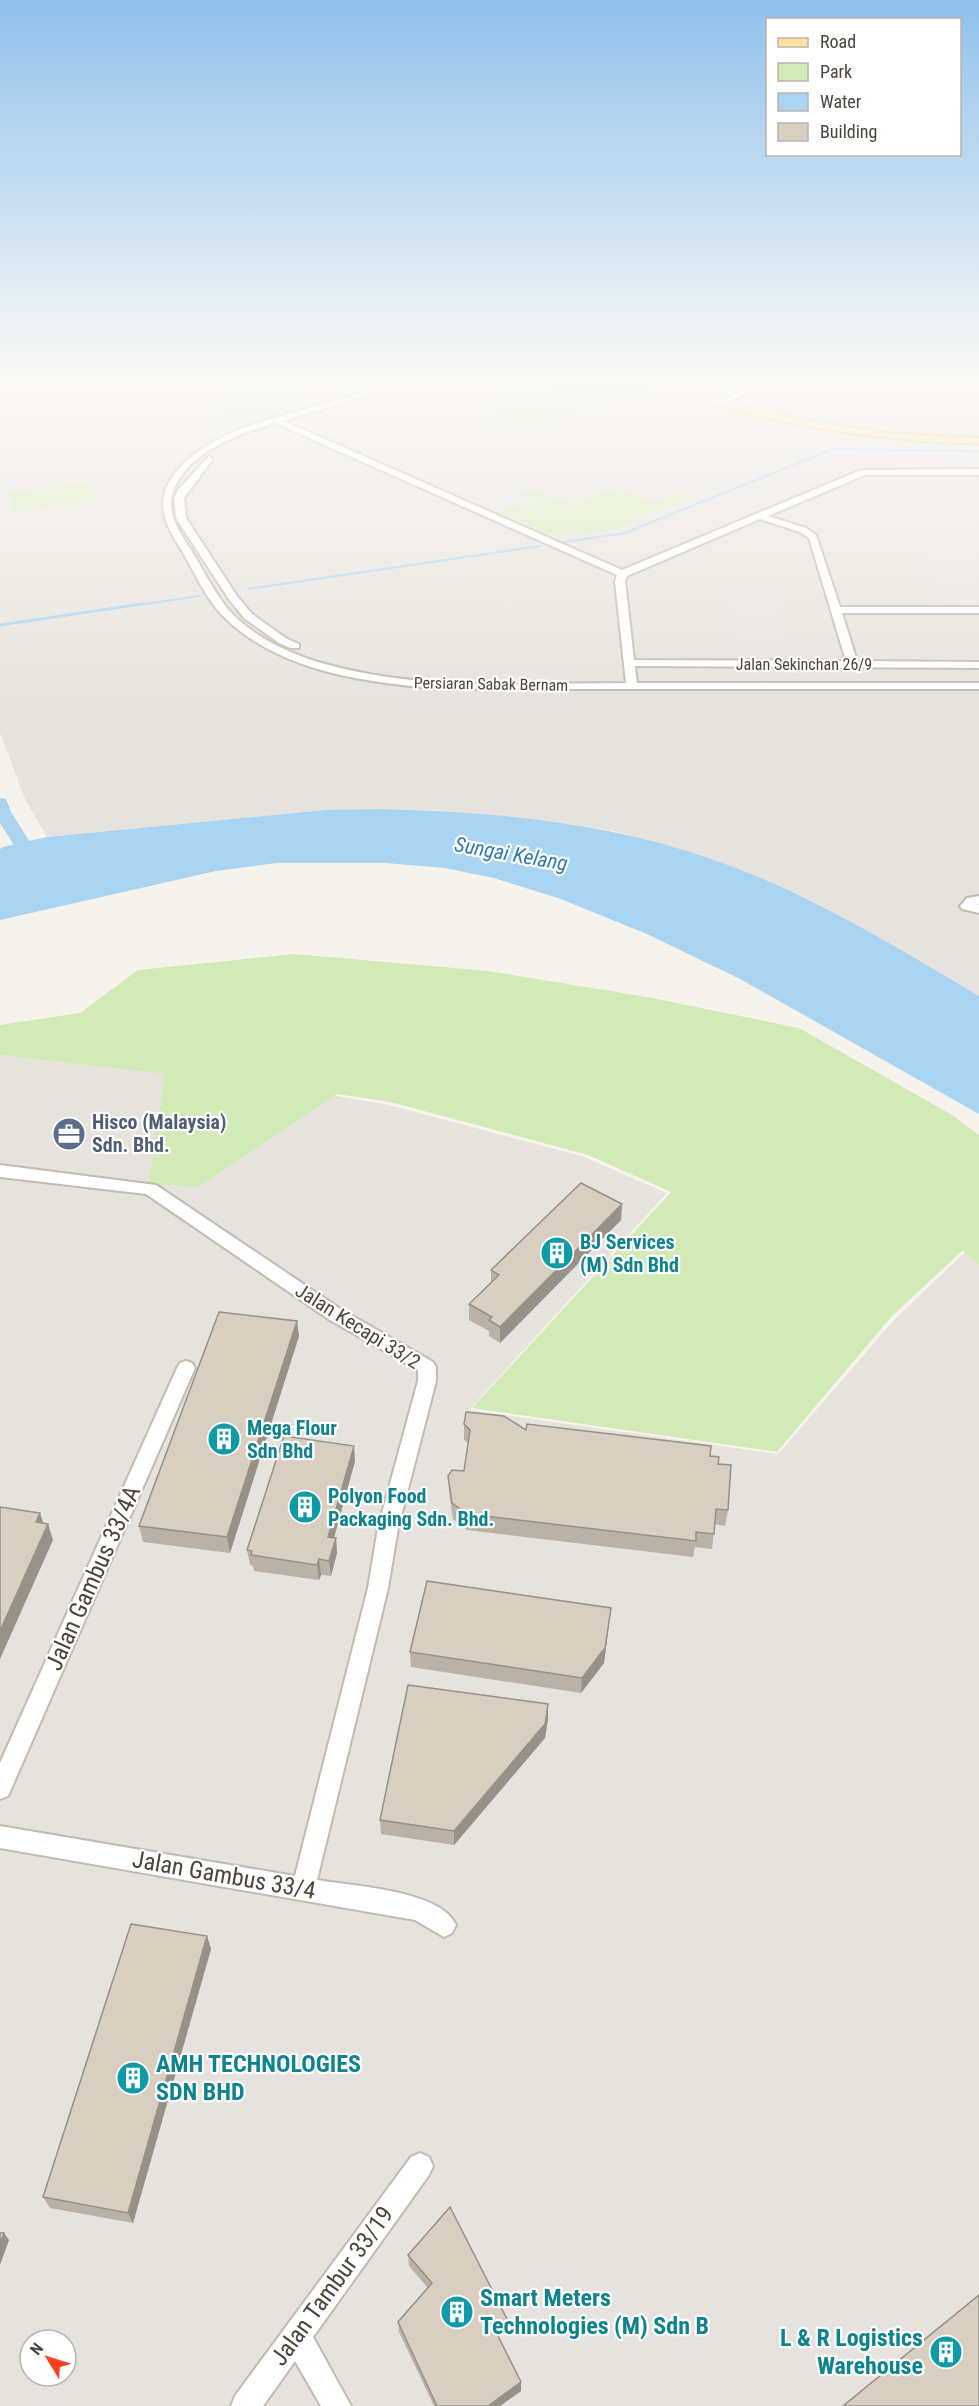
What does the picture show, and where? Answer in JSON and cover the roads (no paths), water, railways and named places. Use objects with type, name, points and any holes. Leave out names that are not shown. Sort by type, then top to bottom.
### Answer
[{"type":"street","name":"Persiaran Sabak Bernam","points":[[170,490],[165,505],[170,524],[228,615],[249,633],[270,646],[302,660],[339,671],[393,681],[441,686],[631,682],[979,680]]},
{"type":"street","name":"Persiaran Sabak Bernam","points":[[184,490],[179,498],[181,518],[233,598],[248,616],[283,641],[347,665],[399,675],[442,678],[979,687]]},
{"type":"street","points":[[434,490],[622,574],[823,490]]},
{"type":"street","points":[[762,517],[803,530],[813,537],[854,665]]},
{"type":"street","points":[[622,574],[620,581],[631,682]]},
{"type":"street","points":[[836,609],[979,610]]},
{"type":"street","name":"Jalan Sekinchan 26/9","points":[[629,663],[979,665]]},
{"type":"street","points":[[979,900],[972,901],[968,906],[979,909]]},
{"type":"street","name":"Jalan Kecapi 33/2","points":[[0,1171],[150,1189],[336,1315],[427,1367],[427,1381],[388,1528],[378,1588],[303,1889]]},
{"type":"street","name":"Jalan Gambus 33/4A","points":[[0,1788],[186,1368]]},
{"type":"street","name":"Jalan Gambus 33/4","points":[[0,1836],[419,1909],[444,1925]]},
{"type":"street","name":"Jalan Tambur 33/19","points":[[245,2406],[420,2166]]},
{"type":"street","points":[[297,2335],[337,2406]]},
{"type":"water","name":"Sungai Kelang","points":[[380,809],[504,816],[628,835],[668,845],[744,871],[813,902],[979,996],[979,1114],[742,980],[647,934],[558,898],[494,878],[445,868],[385,863],[276,863],[216,871],[0,920],[0,849],[3,847],[47,837],[325,810]]},
{"type":"waterway","points":[[564,542],[625,533],[731,490]]},
{"type":"waterway","points":[[248,589],[540,546]]},
{"type":"waterway","points":[[131,606],[200,596]]},
{"type":"waterway","points":[[0,625],[142,604]]},
{"type":"waterway","points":[[0,803],[2,812],[21,842],[33,870]]},
{"type":"place","name":"Hisco (Malaysia) Sdn. Bhd.","points":[[69,1134]]},
{"type":"place","name":"BJ Services (M) Sdn Bhd","points":[[557,1253]]},
{"type":"place","name":"Mega Flour Sdn Bhd","points":[[224,1439]]},
{"type":"place","name":"Polyon Food Packaging Sdn. Bhd.","points":[[305,1507]]},
{"type":"place","name":"AMH TECHNOLOGIES SDN BHD","points":[[133,2078]]},
{"type":"place","name":"Smart Meters Technologies (M) Sdn B","points":[[457,2312]]},
{"type":"place","name":"L & R Logistics Warehouse","points":[[946,2352]]}]
